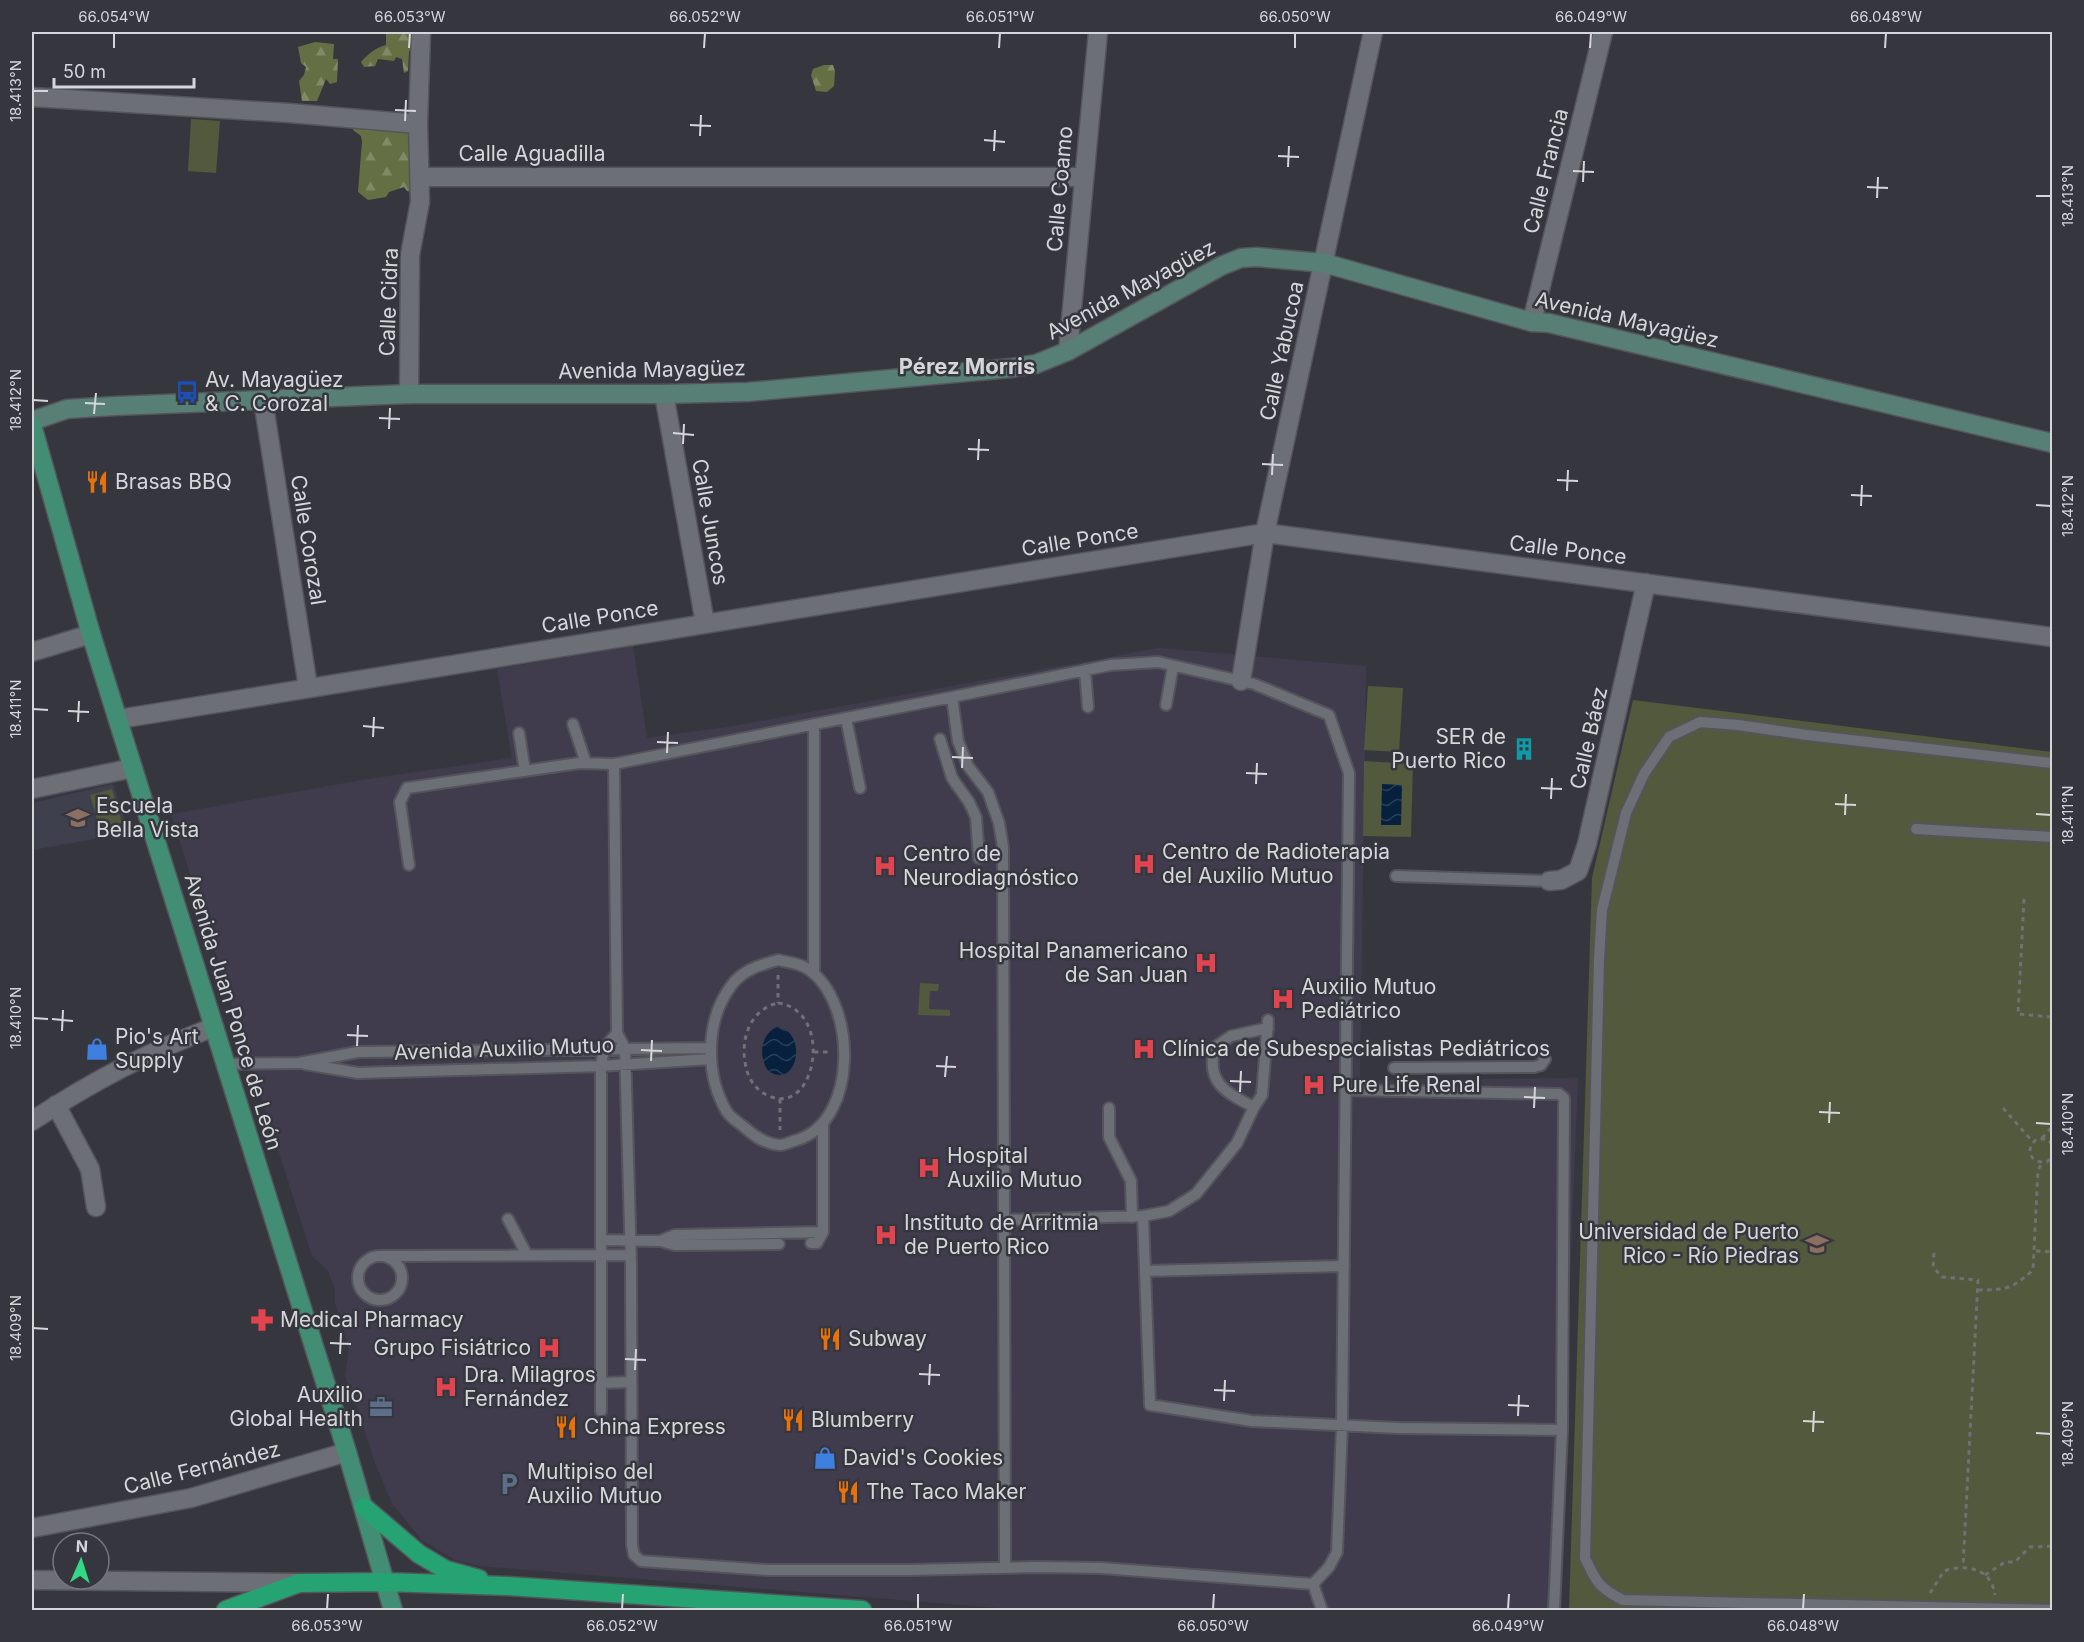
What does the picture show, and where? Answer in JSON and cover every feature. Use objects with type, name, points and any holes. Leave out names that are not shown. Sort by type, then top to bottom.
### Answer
[{"type":"highway","points":[[364,1507],[418,1554],[446,1570],[507,1586]]},
{"type":"highway","points":[[233,1609],[299,1583],[386,1582],[507,1586],[862,1611]]},
{"type":"main road","name":"Avenida Juan Ponce de León","points":[[32,425],[92,634],[364,1507],[393,1611]]},
{"type":"street","points":[[420,177],[418,124],[421,32]]},
{"type":"street","name":"Calle Coamo","points":[[1068,351],[1098,32]]},
{"type":"street","name":"Calle Yabucoa","points":[[1241,681],[1265,533],[1373,32]]},
{"type":"street","name":"Calle Francia","points":[[1532,322],[1603,32]]},
{"type":"street","points":[[32,97],[279,112],[418,124]]},
{"type":"street","name":"Calle Aguadilla","points":[[420,177],[1083,177]]},
{"type":"street","name":"Calle Cidra","points":[[409,394],[410,255],[419,212],[420,177]]},
{"type":"street","name":"Avenida Mayagüez","points":[[32,421],[67,409],[409,394],[747,392],[1011,368],[1036,364],[1068,351],[1221,266],[1241,258],[1257,257],[1324,263],[1532,322],[1549,323],[2052,443]]},
{"type":"street","name":"Calle Juncos","points":[[664,394],[705,623]]},
{"type":"street","name":"Calle Corozal","points":[[263,400],[308,687]]},
{"type":"street","name":"Calle Ponce","points":[[119,719],[1265,533],[2052,637]]},
{"type":"street","name":"Calle Báez","points":[[1549,881],[1561,880],[1578,871],[1587,844],[1646,583]]},
{"type":"street","points":[[32,652],[92,634]]},
{"type":"street","points":[[32,789],[133,768]]},
{"type":"street","points":[[32,1121],[132,1062],[214,1027]]},
{"type":"street","points":[[56,1105],[90,1169],[96,1207]]},
{"type":"street","name":"Calle Fernández","points":[[32,1528],[191,1498],[347,1452]]},
{"type":"street","points":[[32,1580],[299,1583]]},
{"type":"lane","points":[[410,865],[400,802],[407,788],[586,763],[614,764],[1111,664],[1158,662],[1254,684],[1329,715],[1349,773],[1342,1426],[1337,1552],[1329,1567],[1313,1584]]},
{"type":"lane","points":[[1166,705],[1173,666]]},
{"type":"lane","points":[[1085,670],[1088,707]]},
{"type":"lane","points":[[952,697],[958,741],[968,766],[988,792],[999,823],[1003,847],[1005,1568]]},
{"type":"lane","points":[[846,718],[860,788]]},
{"type":"lane","points":[[2052,763],[1700,722],[1669,737],[1644,774],[1626,813],[1602,910],[1585,1558],[1595,1580],[1608,1593],[1623,1600],[2052,1610]]},
{"type":"lane","points":[[573,724],[586,763]]},
{"type":"lane","points":[[814,724],[814,974]]},
{"type":"lane","points":[[519,733],[525,771]]},
{"type":"lane","points":[[940,739],[952,778],[969,801],[976,817],[979,858]]},
{"type":"lane","points":[[614,764],[617,1033],[625,1048],[631,1255],[632,1545],[634,1555],[641,1561],[769,1570],[1102,1568],[1313,1584]]},
{"type":"lane","points":[[1916,829],[2052,837]]},
{"type":"lane","points":[[1396,876],[1549,881]]},
{"type":"lane","points":[[778,960],[807,967],[814,974],[827,987],[836,1003],[842,1025],[844,1051],[837,1100],[823,1123],[807,1137],[781,1145],[756,1138],[728,1113],[714,1082],[711,1053],[712,1030],[720,1006],[732,985],[751,968],[778,960]]},
{"type":"lane","points":[[1004,1220],[1137,1217],[1169,1211],[1196,1194],[1237,1143],[1262,1095],[1268,1024],[1231,1036],[1215,1047],[1211,1060],[1213,1073],[1227,1093],[1254,1107]]},
{"type":"lane","points":[[601,1411],[602,1066],[604,1048],[617,1033]]},
{"type":"lane","name":"Avenida Auxilio Mutuo","points":[[226,1064],[299,1063],[358,1052],[625,1048],[711,1053]]},
{"type":"lane","name":"Avenida Auxilio Mutuo","points":[[299,1063],[358,1073],[602,1066],[711,1053]]},
{"type":"lane","points":[[1394,1068],[1534,1067],[1541,1065],[1545,1059]]},
{"type":"lane","points":[[1346,1090],[1559,1094],[1564,1098],[1562,1431],[1554,1611]]},
{"type":"lane","points":[[1108,1108],[1109,1137],[1131,1181],[1145,1271],[1150,1405],[1252,1421],[1342,1426],[1562,1431]]},
{"type":"lane","points":[[811,1243],[817,1243],[823,1232],[823,1123]]},
{"type":"lane","points":[[508,1219],[527,1255]]},
{"type":"lane","points":[[660,1241],[675,1235],[823,1232]]},
{"type":"lane","points":[[601,1240],[660,1241],[675,1245],[779,1244]]},
{"type":"lane","points":[[383,1256],[396,1263],[400,1269],[401,1284],[393,1296],[379,1300],[372,1299],[361,1290],[358,1276],[363,1263],[383,1256],[631,1255]]},
{"type":"lane","points":[[1145,1271],[1344,1266]]},
{"type":"lane","points":[[601,1383],[631,1382]]},
{"type":"lane","points":[[1313,1584],[1322,1611]]},
{"type":"path","points":[[2024,899],[2018,1014],[2052,1017]]},
{"type":"path","points":[[778,960],[778,1003]]},
{"type":"path","points":[[778,1003],[794,1008],[805,1019],[812,1035],[814,1052],[810,1072],[803,1087],[796,1094],[780,1099],[762,1093],[754,1086],[746,1068],[744,1048],[752,1020],[764,1008],[778,1003]]},
{"type":"path","points":[[780,1099],[781,1145]]},
{"type":"path","points":[[2003,1108],[2033,1142]]},
{"type":"path","points":[[2052,1127],[2042,1138],[2030,1145],[2030,1155],[2033,1159],[2042,1163],[2052,1157]]},
{"type":"path","points":[[2042,1138],[2052,1144]]},
{"type":"path","points":[[1978,1290],[2000,1290],[2017,1284],[2033,1270],[2036,1251],[2038,1170],[2042,1163]]},
{"type":"path","points":[[2036,1251],[2052,1252]]},
{"type":"path","points":[[1934,1253],[1934,1267],[1941,1276],[1978,1280],[1963,1567]]},
{"type":"path","points":[[1985,1575],[2005,1562],[2015,1562],[2030,1547],[2052,1546]]},
{"type":"path","points":[[1927,1606],[1930,1592],[1944,1570],[1963,1567],[1972,1568],[1985,1575],[1994,1588],[1996,1608]]},
{"type":"shaded area","name":"Hospital Auxilio Mutuo","points":[[633,646],[647,738],[733,726],[1159,648],[1366,666],[1360,1080],[1578,1078],[1557,1610],[1023,1610],[480,1566],[455,1560],[422,1540],[393,1505],[376,1466],[353,1401],[345,1375],[349,1349],[335,1303],[335,1290],[328,1271],[312,1256],[171,814],[368,779],[512,758],[497,669]]},
{"type":"shaded area","name":"Escuela Bella Vista","points":[[113,784],[129,833],[32,850],[32,803]]},
{"type":"green space","points":[[386,32],[412,32],[412,50],[409,51],[408,71],[404,73],[402,59],[396,57],[394,61],[378,59],[375,66],[364,67],[361,62],[372,52],[386,45]]},
{"type":"green space","points":[[315,42],[334,44],[333,59],[338,59],[337,82],[330,84],[326,79],[317,101],[302,101],[299,81],[306,67],[301,63],[298,47]]},
{"type":"green space","points":[[833,65],[834,86],[827,92],[816,91],[811,75],[813,69]]},
{"type":"green space","points":[[191,119],[220,121],[216,173],[188,171]]},
{"type":"green space","points":[[412,119],[414,193],[407,191],[404,187],[389,192],[386,197],[368,200],[358,192],[362,142],[361,136],[353,130],[351,123]]},
{"type":"green space","points":[[1368,686],[1403,688],[1399,752],[1364,750]]},
{"type":"green space","name":"Universidad de Puerto Rico - Río Piedras","points":[[1633,700],[2052,752],[2052,1610],[1569,1610],[1592,878]]},
{"type":"green space","points":[[1364,761],[1413,764],[1411,837],[1363,836]]},
{"type":"green space","points":[[112,789],[122,823],[100,829],[90,795]]},
{"type":"green space","points":[[920,983],[939,984],[938,991],[930,991],[929,1009],[950,1010],[950,1016],[918,1015]]},
{"type":"water","points":[[1382,784],[1402,785],[1401,825],[1381,825]]},
{"type":"water","points":[[777,1027],[787,1031],[796,1047],[793,1065],[788,1072],[781,1075],[767,1069],[762,1052],[766,1037]]},
{"type":"place","name":"Av. Mayagüez & C. Corozal","points":[[187,392]]},
{"type":"place","name":"Brasas BBQ","points":[[97,482]]},
{"type":"place","name":"SER de Puerto Rico","points":[[1524,749]]},
{"type":"place","name":"Escuela Bella Vista","points":[[78,818]]},
{"type":"place","name":"Centro de Radioterapia del Auxilio Mutuo","points":[[1144,864]]},
{"type":"place","name":"Centro de Neurodiagnóstico","points":[[885,866]]},
{"type":"place","name":"Hospital Panamericano de San Juan","points":[[1206,963]]},
{"type":"place","name":"Auxilio Mutuo Pediátrico","points":[[1283,999]]},
{"type":"place","name":"Pio's Art Supply","points":[[97,1049]]},
{"type":"place","name":"Clínica de Subespecialistas Pediátricos","points":[[1144,1049]]},
{"type":"place","name":"Pure Life Renal","points":[[1314,1085]]},
{"type":"place","name":"Hospital Auxilio Mutuo","points":[[929,1168]]},
{"type":"place","name":"Instituto de Arritmia de Puerto Rico","points":[[886,1235]]},
{"type":"place","name":"Universidad de Puerto Rico - Río Piedras","points":[[1817,1244]]},
{"type":"place","name":"Medical Pharmacy","points":[[262,1320]]},
{"type":"place","name":"Subway","points":[[830,1339]]},
{"type":"place","name":"Grupo Fisiátrico","points":[[549,1348]]},
{"type":"place","name":"Dra. Milagros Fernández","points":[[446,1387]]},
{"type":"place","name":"Auxilio Global Health","points":[[381,1407]]},
{"type":"place","name":"Blumberry","points":[[793,1420]]},
{"type":"place","name":"China Express","points":[[566,1427]]},
{"type":"place","name":"David's Cookies","points":[[825,1458]]},
{"type":"place","name":"Multipiso del Auxilio Mutuo","points":[[509,1484]]},
{"type":"place","name":"The Taco Maker","points":[[848,1492]]},
{"type":"district","name":"Pérez Morris","points":[[967,366]]}]
